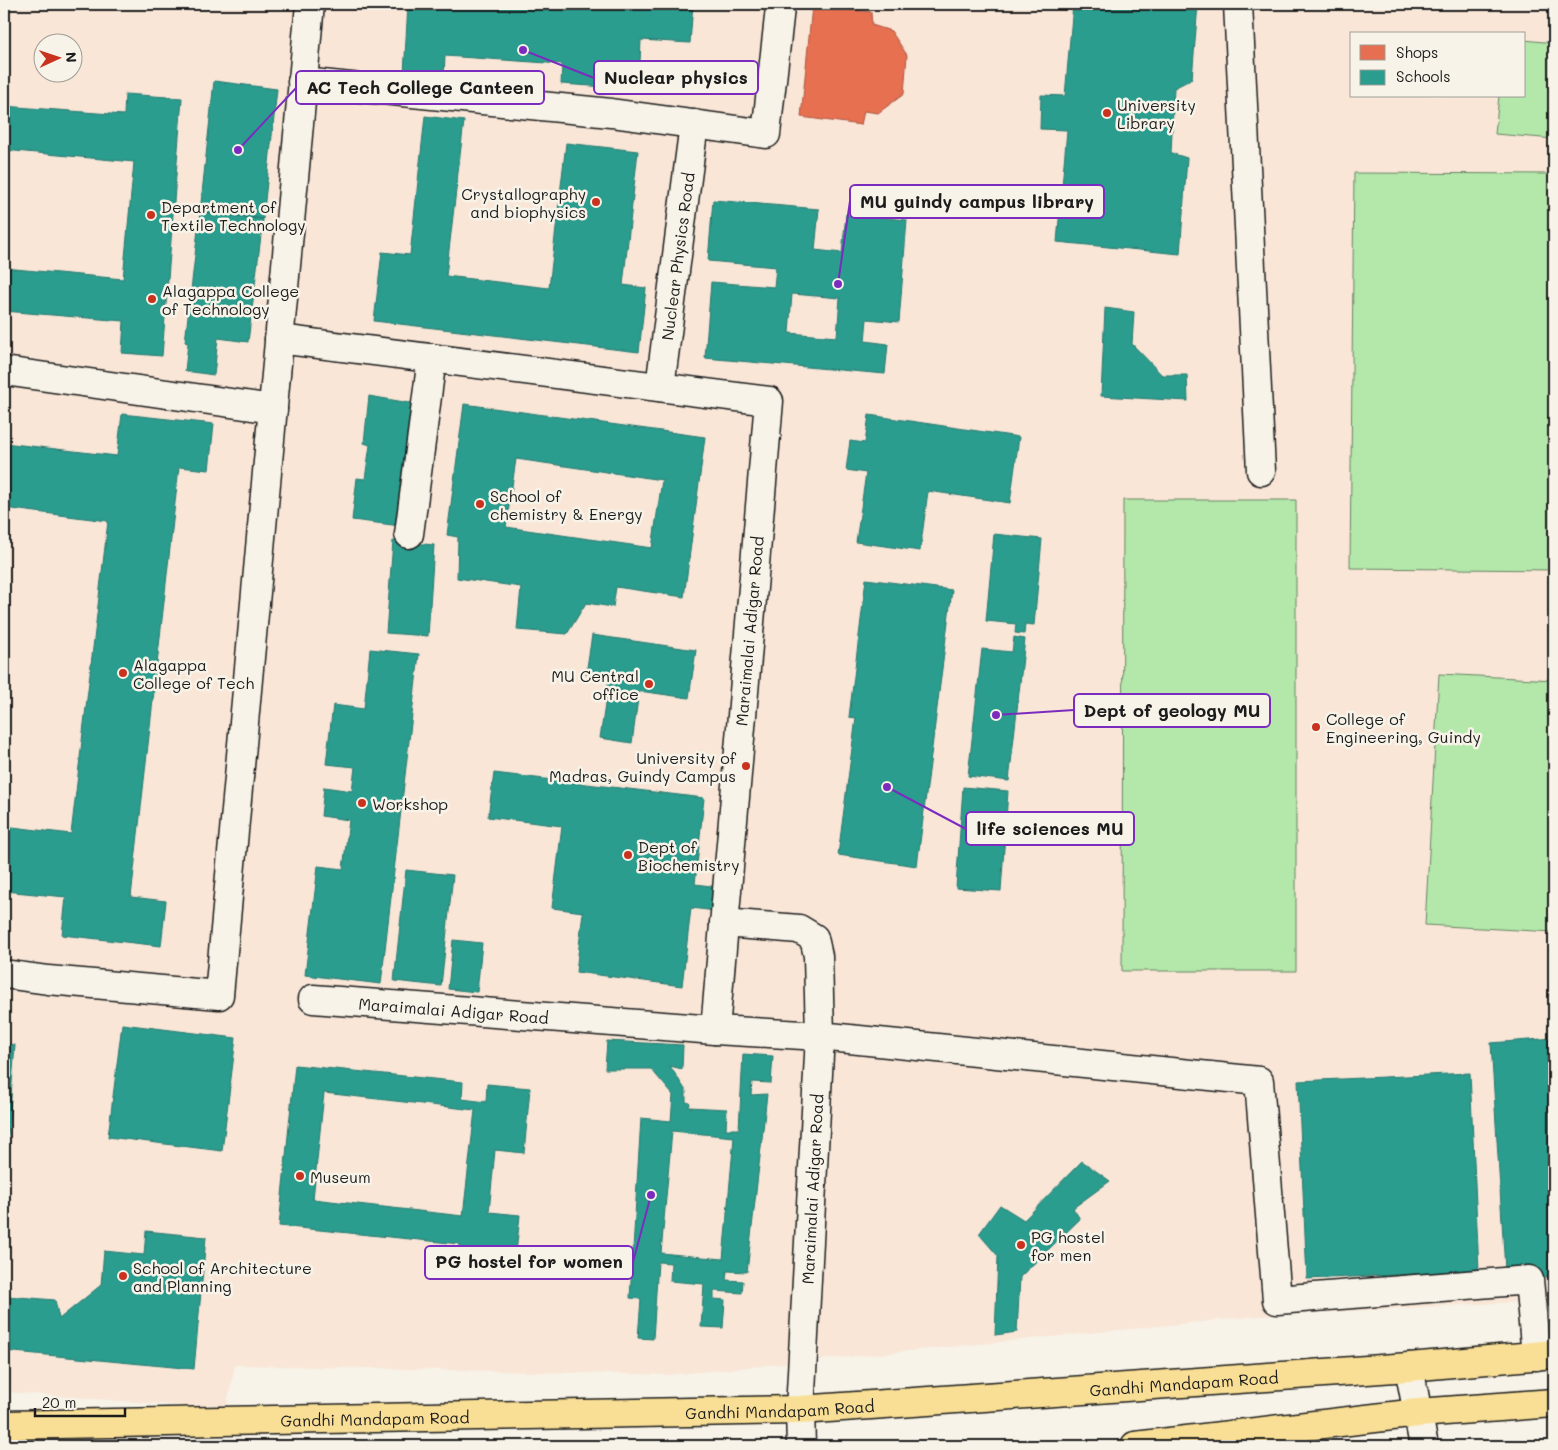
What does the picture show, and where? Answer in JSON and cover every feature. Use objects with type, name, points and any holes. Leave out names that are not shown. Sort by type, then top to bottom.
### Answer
[{"type":"main road","name":"Gandhi Mandapam Road","points":[[4,1425],[800,1410],[1409,1367],[1545,1355]]},
{"type":"main road","points":[[1135,1446],[1418,1413],[1554,1403]]},
{"type":"lane","points":[[4,974],[219,996],[310,4]]},
{"type":"lane","points":[[1238,4],[1260,471]]},
{"type":"lane","points":[[302,82],[611,113],[766,134],[780,8]]},
{"type":"lane","name":"Nuclear Physics Road","points":[[660,387],[694,124]]},
{"type":"lane","points":[[279,339],[660,387]]},
{"type":"lane","points":[[409,534],[432,358]]},
{"type":"lane","points":[[4,371],[273,409]]},
{"type":"lane","name":"Maraimalai Adigar Road","points":[[660,387],[769,401],[715,1030]]},
{"type":"lane","points":[[724,923],[800,929],[814,938],[818,956],[820,1036],[1259,1081],[1276,1300],[1530,1280],[1545,1355]]},
{"type":"lane","name":"Maraimalai Adigar Road","points":[[313,999],[715,1030],[820,1036],[800,1410],[801,1446]]},
{"type":"lane","points":[[1409,1367],[1424,1446]]},
{"type":"shaded area","points":[[4,4],[1554,4],[1554,1300],[1259,1316],[669,1375],[235,1365],[226,1409],[4,1392]]},
{"type":"green space","points":[[1526,40],[1554,43],[1554,139],[1495,134],[1499,98],[1526,98]]},
{"type":"green space","points":[[1354,173],[1554,174],[1554,570],[1350,568]]},
{"type":"green space","points":[[1123,500],[1296,500],[1296,971],[1122,971]]},
{"type":"green space","points":[[1439,674],[1554,680],[1554,932],[1425,925]]},
{"type":"building: Shops","points":[[812,6],[871,12],[872,25],[891,31],[907,55],[904,94],[878,113],[864,111],[861,125],[801,117]]},
{"type":"building: Schools","points":[[408,4],[693,4],[690,43],[641,40],[640,62],[623,61],[621,88],[561,84],[562,64],[445,56],[444,76],[404,74]]},
{"type":"building: Schools","name":"University Library","points":[[1073,4],[1198,4],[1192,79],[1174,88],[1171,153],[1187,158],[1180,254],[1057,242],[1067,130],[1040,129],[1041,95],[1065,96]]},
{"type":"building: Schools","points":[[214,81],[277,89],[263,219],[200,212]]},
{"type":"building: Schools","name":"Department of Textile Technology","points":[[125,94],[182,98],[162,356],[122,353],[124,321],[4,311],[4,268],[123,279],[134,162],[4,150],[4,106],[124,115]]},
{"type":"building: Schools","name":"Crystallography and biophysics","points":[[425,116],[464,121],[446,276],[549,288],[566,143],[638,151],[623,285],[646,288],[639,352],[374,321],[382,252],[410,255]]},
{"type":"building: Schools","points":[[713,200],[819,209],[815,250],[842,253],[846,214],[907,220],[899,322],[867,319],[865,341],[888,344],[885,374],[705,358],[711,282],[774,287],[776,267],[708,261]],"holes":[[[792,294],[840,298],[837,337],[789,333]]]},
{"type":"building: Schools","points":[[200,212],[263,219],[248,342],[218,338],[214,375],[185,371],[188,343],[185,342]]},
{"type":"building: Schools","points":[[1105,308],[1134,312],[1132,344],[1162,375],[1187,375],[1188,401],[1101,396]]},
{"type":"building: Schools","points":[[369,396],[416,404],[401,526],[352,520],[357,478],[365,479],[370,445],[364,443]]},
{"type":"building: Schools","name":"School of chemistry & Energy","points":[[464,404],[705,437],[684,597],[616,587],[613,607],[586,603],[567,634],[517,630],[521,587],[457,578],[458,537],[447,535]],"holes":[[[516,459],[662,480],[652,548],[506,527]]]},
{"type":"building: Schools","name":"Alagappa College of Tech","points":[[122,414],[214,424],[209,470],[179,467],[131,897],[166,901],[161,946],[62,935],[66,897],[4,891],[4,826],[71,834],[108,521],[4,508],[4,443],[117,456]]},
{"type":"building: Schools","points":[[869,415],[1019,437],[1010,503],[928,491],[920,551],[856,542],[866,473],[846,470],[850,441],[865,443]]},
{"type":"building: Schools","points":[[994,534],[1042,539],[1034,625],[1025,624],[1024,634],[1015,633],[1016,624],[986,621]]},
{"type":"building: Schools","points":[[393,541],[434,545],[428,636],[386,633]]},
{"type":"building: Schools","points":[[866,579],[952,590],[917,866],[838,855],[856,718],[849,717]]},
{"type":"building: Schools","name":"MU Central office","points":[[592,635],[696,650],[689,698],[639,691],[632,743],[600,738],[609,678],[586,674]]},
{"type":"building: Schools","points":[[1014,637],[1025,639],[1009,781],[968,776],[982,649],[1012,652]]},
{"type":"building: Schools","name":"Workshop","points":[[370,649],[419,654],[381,984],[305,975],[318,866],[343,869],[349,820],[321,816],[324,787],[352,791],[355,767],[326,764],[333,705],[364,709]]},
{"type":"building: Schools","name":"Dept of Biochemistry","points":[[494,773],[704,798],[695,884],[719,887],[716,911],[691,908],[682,986],[576,972],[583,912],[552,908],[562,826],[488,817]]},
{"type":"building: Schools","points":[[963,787],[1008,791],[1001,891],[956,888]]},
{"type":"building: Schools","points":[[406,870],[453,875],[441,986],[394,981]]},
{"type":"building: Schools","points":[[453,940],[482,943],[477,992],[448,989]]},
{"type":"building: Schools","points":[[122,1024],[236,1038],[222,1151],[108,1137]]},
{"type":"building: Schools","points":[[1554,1038],[1554,1279],[1505,1270],[1491,1043]]},
{"type":"building: Schools","points":[[607,1041],[683,1045],[682,1069],[670,1066],[686,1091],[686,1102],[690,1103],[689,1107],[727,1109],[726,1129],[739,1129],[743,1054],[773,1056],[771,1083],[752,1082],[751,1095],[767,1094],[747,1272],[727,1271],[726,1280],[743,1281],[742,1293],[714,1291],[714,1299],[725,1300],[723,1328],[701,1327],[704,1284],[670,1281],[671,1263],[658,1262],[653,1339],[638,1338],[641,1299],[630,1298],[641,1118],[671,1121],[673,1095],[651,1069],[605,1069]],"holes":[[[672,1131],[734,1137],[723,1259],[661,1253]]]},
{"type":"building: Schools","points":[[4,1044],[15,1045],[4,1188]]},
{"type":"building: Schools","name":"Museum","points":[[295,1065],[463,1082],[462,1099],[486,1102],[487,1084],[530,1088],[524,1153],[495,1150],[489,1212],[520,1215],[516,1253],[485,1250],[483,1268],[466,1266],[466,1261],[458,1260],[460,1244],[279,1226]],"holes":[[[324,1093],[475,1110],[463,1216],[313,1199]]]},
{"type":"building: Schools","points":[[1470,1073],[1479,1271],[1307,1279],[1298,1081]]},
{"type":"building: Schools","name":"PG hostel for men","points":[[1082,1161],[1110,1181],[1073,1208],[1080,1219],[1020,1277],[1017,1332],[995,1335],[998,1256],[979,1234],[1000,1205],[1024,1220]]},
{"type":"building: Schools","points":[[146,1231],[206,1237],[194,1369],[4,1351],[7,1296],[55,1300],[59,1319],[101,1285],[104,1251],[144,1255]]},
{"type":"place","name":"Nuclear physics","points":[[523,50]]},
{"type":"place","name":"University Library","points":[[1107,113]]},
{"type":"place","name":"AC Tech College Canteen","points":[[238,150]]},
{"type":"place","name":"Crystallography and biophysics","points":[[596,202]]},
{"type":"place","name":"Department of Textile Technology","points":[[151,215]]},
{"type":"place","name":"MU guindy campus library","points":[[838,284]]},
{"type":"place","name":"Alagappa College of Technology","points":[[152,299]]},
{"type":"place","name":"School of chemistry & Energy","points":[[480,504]]},
{"type":"place","name":"Alagappa College of Tech","points":[[123,673]]},
{"type":"place","name":"MU Central office","points":[[649,684]]},
{"type":"place","name":"Dept of geology MU","points":[[996,715]]},
{"type":"place","name":"College of Engineering, Guindy","points":[[1316,727]]},
{"type":"place","name":"University of Madras, Guindy Campus","points":[[746,766]]},
{"type":"place","name":"life sciences MU","points":[[887,787]]},
{"type":"place","name":"Workshop","points":[[362,803]]},
{"type":"place","name":"Dept of Biochemistry","points":[[628,855]]},
{"type":"place","name":"Museum","points":[[300,1176]]},
{"type":"place","name":"PG hostel for women","points":[[651,1195]]},
{"type":"place","name":"PG hostel for men","points":[[1021,1245]]},
{"type":"place","name":"School of Architecture and Planning","points":[[123,1276]]}]
